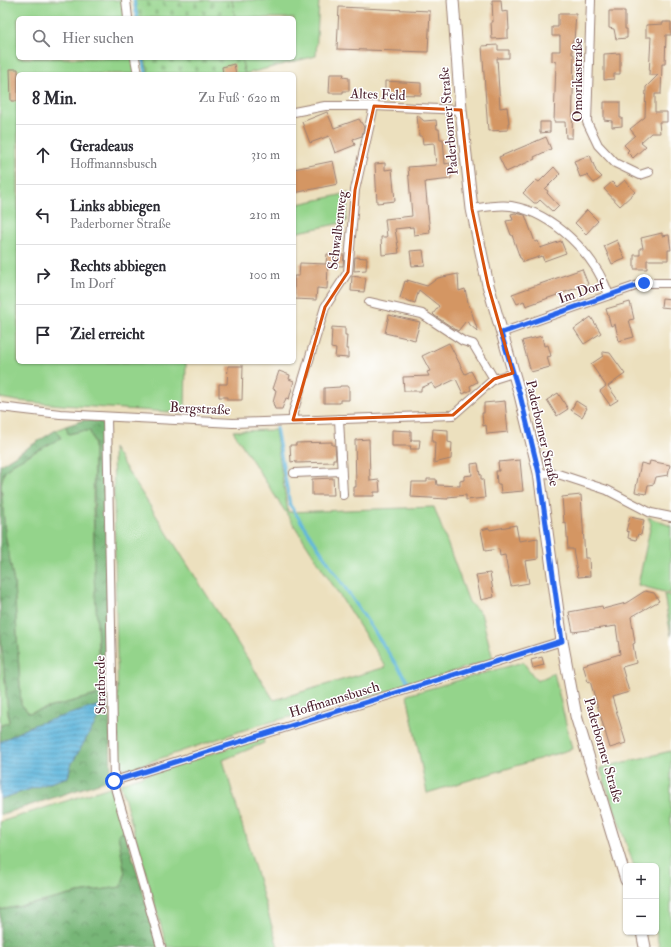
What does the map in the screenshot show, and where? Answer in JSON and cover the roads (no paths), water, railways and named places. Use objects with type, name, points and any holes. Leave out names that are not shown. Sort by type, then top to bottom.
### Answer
[{"type":"main road","name":"Paderborner Straße","points":[[450,0],[454,13]]},
{"type":"main road","name":"Paderborner Straße","points":[[453,0],[461,110],[472,209],[487,278],[539,473],[562,641],[576,716],[623,870]]},
{"type":"main road","points":[[643,935],[645,947]]},
{"type":"street","points":[[126,0],[128,16]]},
{"type":"street","name":"Omorikastraße","points":[[591,0],[587,122],[598,145],[615,163],[640,175],[648,172]]},
{"type":"street","points":[[135,60],[138,72]]},
{"type":"street","name":"Altes Feld","points":[[296,112],[325,106],[374,106],[461,110]]},
{"type":"street","name":"Schwalbenweg","points":[[293,420],[293,413],[325,307],[348,272],[355,190],[374,106]]},
{"type":"street","points":[[472,209],[511,206],[540,215],[561,229],[586,255],[605,285],[609,295]]},
{"type":"street","name":"Im Dorf","points":[[501,333],[644,283],[671,283]]},
{"type":"street","points":[[369,302],[422,314],[462,341],[473,344],[494,379]]},
{"type":"street","name":"Bergstraße","points":[[0,407],[60,414],[233,423],[453,415],[494,379],[513,373]]},
{"type":"street","name":"Stratbrede","points":[[107,416],[114,781],[162,947]]},
{"type":"street","points":[[339,419],[343,495]]},
{"type":"street","points":[[294,473],[341,471]]},
{"type":"street","points":[[539,473],[558,474],[607,490],[651,513],[671,517]]},
{"type":"street","name":"Hoffmannsbusch","points":[[114,781],[562,641]]},
{"type":"water","points":[[100,705],[100,715],[71,765],[68,777],[0,799],[0,742],[33,725]]},
{"type":"waterway","points":[[134,0],[137,16]]},
{"type":"waterway","points":[[143,60],[146,72]]},
{"type":"waterway","points":[[276,427],[290,505],[408,682]]}]
